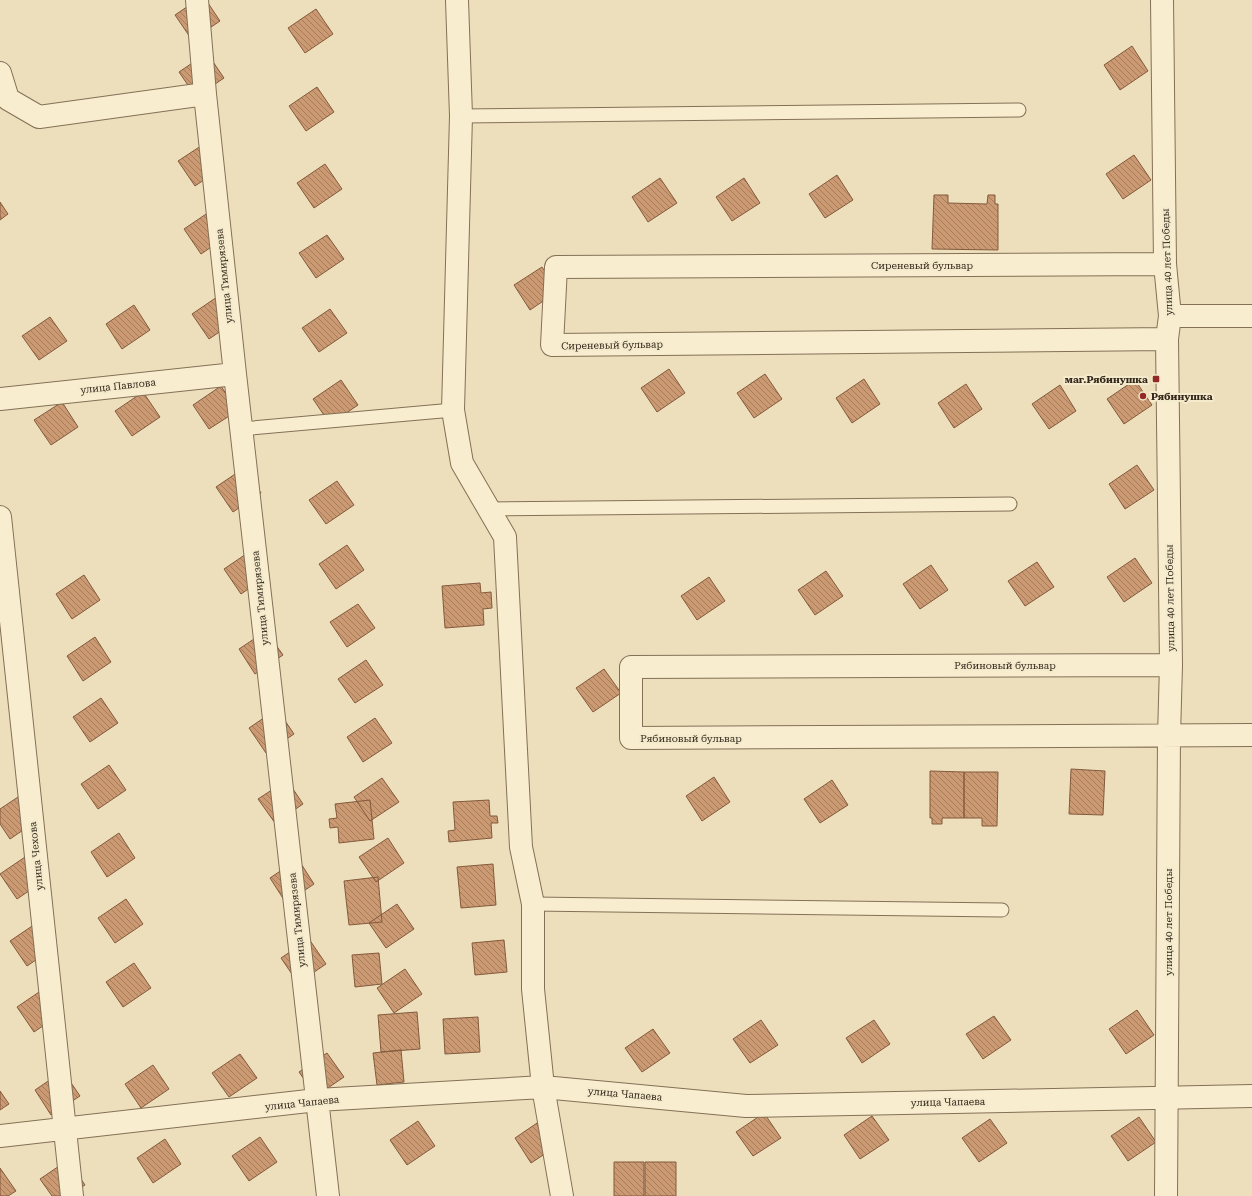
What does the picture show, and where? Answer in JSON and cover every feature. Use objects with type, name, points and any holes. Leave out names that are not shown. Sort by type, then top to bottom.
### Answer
[{"type":"street","name":"улица Тимирязева","points":[[197,0],[205,94],[241,429],[328,1196]]},
{"type":"street","points":[[457,0],[461,116],[453,410],[462,463],[504,537],[521,847],[533,904],[533,989],[543,1087],[562,1196]]},
{"type":"street","name":"улица 40 лет Победы","points":[[1162,0],[1165,264],[1170,316],[1167,339],[1171,665],[1169,736],[1166,1196]]},
{"type":"street","points":[[0,73],[8,99],[39,117],[205,94]]},
{"type":"street","name":"Сиреневый бульвар","points":[[1165,264],[556,267],[552,345],[1167,339]]},
{"type":"street","points":[[1170,316],[1252,316]]},
{"type":"street","name":"улица Павлова","points":[[0,399],[235,374]]},
{"type":"street","name":"улица Чехова","points":[[0,517],[72,1196]]},
{"type":"street","name":"Рябиновый бульвар","points":[[1169,736],[631,738],[631,667],[1171,665]]},
{"type":"street","points":[[1169,736],[1252,735]]},
{"type":"street","name":"улица Чапаева","points":[[0,1136],[65,1130],[317,1100],[543,1087],[746,1106],[1252,1096]]},
{"type":"lane","points":[[461,116],[1020,110]]},
{"type":"lane","points":[[241,429],[453,410]]},
{"type":"lane","points":[[488,509],[1010,504]]},
{"type":"lane","points":[[533,904],[1002,910]]},
{"type":"building","points":[[197,0],[206,0],[220,21],[192,40],[175,15]]},
{"type":"building","points":[[316,9],[333,34],[305,53],[288,28]]},
{"type":"building","points":[[1132,46],[1148,71],[1120,90],[1104,65]]},
{"type":"building","points":[[207,53],[224,78],[196,97],[179,72]]},
{"type":"building","points":[[317,87],[334,112],[306,131],[289,106]]},
{"type":"building","points":[[207,142],[223,167],[195,186],[178,161]]},
{"type":"building","points":[[1134,155],[1151,180],[1123,199],[1106,174]]},
{"type":"building","points":[[325,164],[342,189],[314,208],[297,183]]},
{"type":"building","points":[[837,175],[853,200],[825,218],[809,194]]},
{"type":"building","points":[[660,178],[677,203],[648,222],[632,197]]},
{"type":"building","points":[[744,178],[760,203],[732,221],[716,197]]},
{"type":"building","points":[[934,195],[948,195],[948,203],[987,204],[988,195],[995,195],[995,204],[998,204],[998,250],[932,249]]},
{"type":"building","points":[[0,202],[8,214],[0,220]]},
{"type":"building","points":[[212,210],[229,235],[201,254],[184,229]]},
{"type":"building","points":[[327,235],[344,259],[316,278],[299,253]]},
{"type":"building","points":[[542,267],[558,291],[530,310],[514,285]]},
{"type":"building","points":[[220,295],[237,320],[209,339],[192,314]]},
{"type":"building","points":[[134,305],[150,330],[122,349],[106,324]]},
{"type":"building","points":[[330,309],[347,333],[319,352],[302,328]]},
{"type":"building","points":[[50,317],[67,341],[39,360],[22,336]]},
{"type":"building","points":[[669,369],[685,393],[657,412],[641,388]]},
{"type":"building","points":[[765,374],[782,399],[754,418],[737,393]]},
{"type":"building","points":[[864,379],[880,404],[852,423],[836,398]]},
{"type":"building","points":[[341,380],[358,405],[330,424],[313,399]]},
{"type":"building","points":[[1135,380],[1152,405],[1124,424],[1107,399]]},
{"type":"building","points":[[966,384],[982,409],[954,428],[938,403]]},
{"type":"building","points":[[1060,385],[1076,411],[1049,429],[1032,404]]},
{"type":"building","points":[[221,386],[237,411],[209,429],[193,405]]},
{"type":"building","points":[[143,392],[160,417],[132,436],[115,411]]},
{"type":"building","points":[[62,402],[78,427],[51,445],[34,420]]},
{"type":"building","points":[[1137,465],[1154,490],[1125,509],[1109,484]]},
{"type":"building","points":[[244,468],[261,493],[233,512],[216,487]]},
{"type":"building","points":[[337,481],[354,505],[326,524],[309,500]]},
{"type":"building","points":[[347,545],[364,570],[336,589],[319,564]]},
{"type":"building","points":[[252,550],[269,575],[241,594],[224,569]]},
{"type":"building","points":[[1135,558],[1152,583],[1124,602],[1107,577]]},
{"type":"building","points":[[1037,562],[1054,587],[1025,606],[1008,581]]},
{"type":"building","points":[[931,565],[948,590],[920,609],[903,584]]},
{"type":"building","points":[[826,571],[843,596],[815,615],[798,590]]},
{"type":"building","points":[[84,575],[100,600],[72,619],[56,594]]},
{"type":"building","points":[[709,577],[725,601],[697,620],[681,596]]},
{"type":"building","points":[[480,583],[481,593],[491,592],[492,608],[483,609],[484,625],[445,628],[442,586]]},
{"type":"building","points":[[358,604],[375,628],[347,647],[330,622]]},
{"type":"building","points":[[266,631],[283,655],[255,674],[239,649]]},
{"type":"building","points":[[95,637],[111,662],[83,681],[67,656]]},
{"type":"building","points":[[366,660],[383,685],[355,703],[338,679]]},
{"type":"building","points":[[604,669],[621,693],[593,712],[576,688]]},
{"type":"building","points":[[101,698],[118,723],[90,742],[73,717]]},
{"type":"building","points":[[277,709],[294,734],[266,753],[249,728]]},
{"type":"building","points":[[375,718],[392,743],[363,762],[347,737]]},
{"type":"building","points":[[109,765],[126,790],[98,809],[81,784]]},
{"type":"building","points":[[1071,769],[1105,771],[1103,815],[1069,814]]},
{"type":"building","points":[[930,771],[964,772],[964,818],[942,818],[942,824],[932,824],[932,818],[930,818]]},
{"type":"building","points":[[964,772],[998,772],[997,826],[982,826],[982,818],[964,818]]},
{"type":"building","points":[[714,777],[730,802],[702,821],[686,796]]},
{"type":"building","points":[[382,778],[399,802],[370,821],[354,797]]},
{"type":"building","points":[[287,780],[303,804],[275,823],[258,799]]},
{"type":"building","points":[[832,780],[848,805],[820,823],[804,799]]},
{"type":"building","points":[[21,795],[38,820],[10,839],[0,824],[0,809]]},
{"type":"building","points":[[370,800],[374,839],[339,843],[338,827],[330,828],[329,819],[337,818],[335,804]]},
{"type":"building","points":[[489,800],[490,816],[497,816],[498,823],[491,823],[492,838],[449,842],[448,831],[455,830],[453,802]]},
{"type":"building","points":[[119,833],[135,858],[107,877],[91,852]]},
{"type":"building","points":[[388,838],[404,863],[376,882],[359,857]]},
{"type":"building","points":[[28,855],[45,880],[17,899],[0,874]]},
{"type":"building","points":[[298,859],[314,884],[286,903],[270,878]]},
{"type":"building","points":[[493,864],[496,905],[461,908],[457,867]]},
{"type":"building","points":[[378,877],[382,922],[349,925],[344,881]]},
{"type":"building","points":[[126,899],[143,924],[115,943],[98,918]]},
{"type":"building","points":[[397,904],[414,929],[386,948],[369,923]]},
{"type":"building","points":[[38,922],[55,947],[27,966],[10,941]]},
{"type":"building","points":[[309,939],[326,964],[298,983],[281,958]]},
{"type":"building","points":[[504,940],[507,972],[475,975],[472,943]]},
{"type":"building","points":[[379,953],[382,984],[355,987],[352,955]]},
{"type":"building","points":[[134,963],[151,988],[123,1007],[106,982]]},
{"type":"building","points":[[405,969],[422,994],[394,1013],[377,988]]},
{"type":"building","points":[[45,988],[62,1013],[34,1032],[17,1007]]},
{"type":"building","points":[[1137,1010],[1154,1035],[1126,1054],[1109,1029]]},
{"type":"building","points":[[417,1012],[420,1049],[381,1052],[378,1015]]},
{"type":"building","points":[[994,1016],[1011,1040],[983,1059],[966,1034]]},
{"type":"building","points":[[478,1017],[480,1052],[445,1054],[443,1019]]},
{"type":"building","points":[[761,1020],[778,1045],[750,1063],[733,1039]]},
{"type":"building","points":[[874,1020],[890,1044],[862,1063],[846,1038]]},
{"type":"building","points":[[653,1029],[670,1053],[642,1072],[625,1048]]},
{"type":"building","points":[[401,1050],[404,1082],[377,1085],[373,1053]]},
{"type":"building","points":[[327,1053],[344,1077],[316,1096],[299,1072]]},
{"type":"building","points":[[240,1054],[257,1078],[229,1097],[212,1073]]},
{"type":"building","points":[[153,1065],[169,1089],[141,1108],[125,1084]]},
{"type":"building","points":[[63,1071],[80,1096],[51,1115],[35,1090]]},
{"type":"building","points":[[0,1091],[9,1104],[0,1110]]},
{"type":"building","points":[[764,1113],[781,1138],[753,1156],[736,1132]]},
{"type":"building","points":[[872,1116],[889,1140],[860,1159],[844,1135]]},
{"type":"building","points":[[1139,1117],[1156,1142],[1128,1161],[1111,1136]]},
{"type":"building","points":[[543,1119],[560,1144],[531,1163],[515,1138]]},
{"type":"building","points":[[990,1119],[1007,1143],[979,1162],[962,1138]]},
{"type":"building","points":[[418,1121],[435,1146],[407,1165],[390,1140]]},
{"type":"building","points":[[260,1137],[277,1162],[249,1181],[232,1156]]},
{"type":"building","points":[[165,1139],[181,1164],[153,1183],[137,1158]]},
{"type":"building","points":[[68,1160],[85,1185],[68,1196],[52,1196],[40,1179]]},
{"type":"building","points":[[614,1162],[644,1162],[644,1196],[614,1196]]},
{"type":"building","points":[[645,1162],[676,1162],[676,1196],[645,1196]]},
{"type":"building","points":[[0,1168],[16,1191],[8,1196],[0,1196]]},
{"type":"place","name":"маг.Рябинушка","points":[[1156,379]]},
{"type":"place","name":"Рябинушка","points":[[1143,396]]}]
